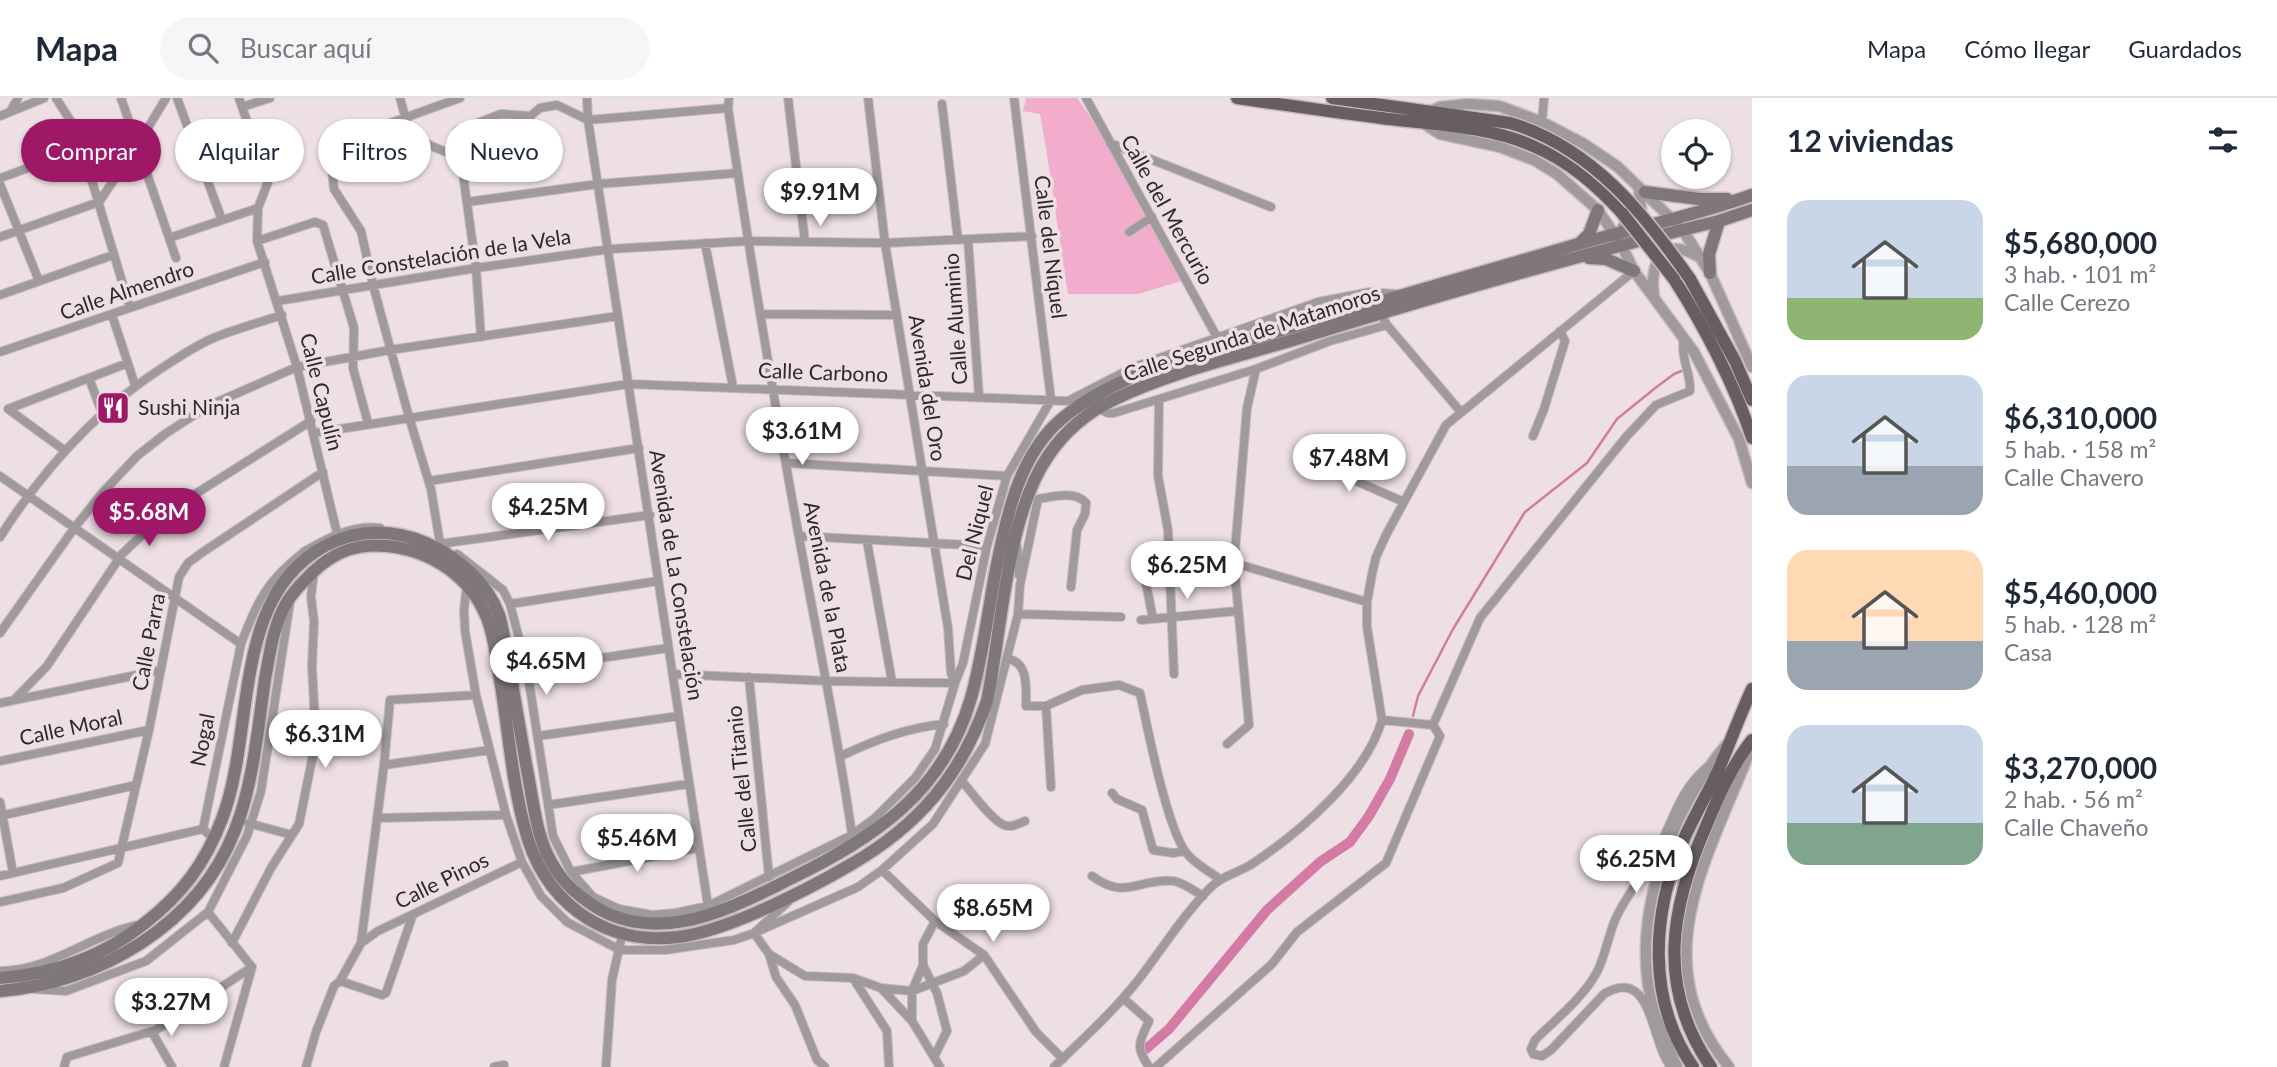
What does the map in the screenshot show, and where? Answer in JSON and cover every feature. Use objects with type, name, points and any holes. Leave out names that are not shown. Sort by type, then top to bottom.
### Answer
[{"type":"main road","points":[[1237,98],[1511,138],[1530,144],[1563,161],[1588,180],[1622,213],[1664,263],[1722,369],[1740,405],[1752,438]]},
{"type":"main road","points":[[1332,98],[1510,123],[1541,134],[1588,162],[1634,207],[1690,279],[1735,361],[1752,400]]},
{"type":"main road","points":[[1642,189],[1699,199],[1747,197]]},
{"type":"main road","points":[[1634,237],[1672,219],[1747,197]]},
{"type":"main road","points":[[1580,251],[1598,210]]},
{"type":"main road","points":[[1580,251],[1616,235],[1634,237],[1682,229],[1752,210]]},
{"type":"main road","points":[[1710,273],[1709,254],[1719,220]]},
{"type":"main road","points":[[1580,251],[1634,271]]},
{"type":"main road","name":"Calle Segunda de Matamoros","points":[[1378,308],[1402,295],[1580,251]]},
{"type":"main road","name":"Calle Segunda de Matamoros","points":[[534,839],[556,872],[578,894],[601,911],[626,920],[652,924],[683,922],[713,914],[822,863],[877,831],[928,782],[946,755],[970,702],[999,552],[1018,483],[1049,430],[1092,406],[1159,381],[1378,308],[1440,294],[1580,251]]},
{"type":"main road","name":"Calle Segunda de Matamoros","points":[[534,839],[547,881],[558,895],[595,924],[623,935],[652,938],[680,937],[737,919],[797,893],[876,850],[927,807],[960,763],[979,724],[986,701],[1016,534],[1028,495],[1047,458],[1092,406]]},
{"type":"main road","points":[[0,991],[110,948],[176,897],[214,839],[228,804],[261,624],[278,589],[307,554],[335,541],[362,533],[374,532],[438,551],[464,566],[481,583],[500,617],[534,839]]},
{"type":"main road","points":[[0,978],[26,982],[96,969],[168,923],[202,890],[244,822],[263,734],[271,647],[281,613],[291,595],[330,558],[357,546],[407,542]]},
{"type":"main road","points":[[438,551],[467,584],[483,609],[493,636],[516,787],[534,839]]},
{"type":"main road","points":[[1693,1067],[1675,1035],[1664,1000],[1658,952],[1660,916],[1679,853],[1752,689]]},
{"type":"main road","points":[[1710,1067],[1692,1035],[1679,1002],[1674,972],[1674,932],[1682,891],[1697,846],[1730,775],[1752,740]]},
{"type":"street","points":[[10,112],[18,98]]},
{"type":"street","points":[[0,116],[44,98]]},
{"type":"street","points":[[56,98],[69,119]]},
{"type":"street","points":[[121,98],[128,119]]},
{"type":"street","points":[[153,119],[166,98]]},
{"type":"street","points":[[177,98],[222,220]]},
{"type":"street","points":[[270,98],[240,103],[268,181],[258,208],[257,240],[316,222],[323,225],[354,328],[353,368],[368,423]]},
{"type":"street","points":[[400,98],[405,117]]},
{"type":"street","points":[[400,119],[460,98]]},
{"type":"street","name":"Avenida de La Constelación","points":[[587,98],[588,120],[610,249],[628,384],[708,906]]},
{"type":"street","name":"Avenida de la Plata","points":[[729,98],[728,108],[748,242],[799,536],[841,756],[852,835]]},
{"type":"street","points":[[788,98],[805,242]]},
{"type":"street","name":"Avenida del Oro","points":[[868,98],[886,243],[955,683]]},
{"type":"street","name":"Calle del Níquel","points":[[1014,98],[1051,400]]},
{"type":"street","name":"Calle del Mercurio","points":[[1086,98],[1218,339]]},
{"type":"street","points":[[1542,122],[1544,98]]},
{"type":"street","points":[[1431,111],[1446,102],[1499,106],[1542,122],[1584,144],[1618,167],[1682,229],[1710,273],[1751,365]]},
{"type":"street","points":[[942,104],[958,240]]},
{"type":"street","points":[[527,119],[540,108],[557,105],[588,120],[728,108]]},
{"type":"street","points":[[488,119],[501,114],[531,116]]},
{"type":"street","points":[[1422,123],[1440,134],[1500,147],[1534,160],[1557,174],[1598,210],[1616,235],[1634,271],[1694,352],[1739,439],[1752,483]]},
{"type":"street","points":[[1110,143],[1271,207]]},
{"type":"street","points":[[0,178],[21,171]]},
{"type":"street","points":[[467,202],[598,184],[738,173]]},
{"type":"street","points":[[93,182],[130,308]]},
{"type":"street","points":[[0,237],[99,202],[113,182]]},
{"type":"street","points":[[150,182],[176,258]]},
{"type":"street","points":[[333,182],[334,189],[360,226],[408,417],[429,481],[438,551]]},
{"type":"street","points":[[464,182],[476,268],[481,337]]},
{"type":"street","points":[[0,184],[39,281]]},
{"type":"street","points":[[1616,235],[1641,210],[1642,189]]},
{"type":"street","points":[[169,237],[258,208]]},
{"type":"street","points":[[1129,232],[1152,217]]},
{"type":"street","name":"Calle Constelación de la Vela","points":[[278,301],[610,249],[705,243],[886,243],[1032,236]]},
{"type":"street","name":"Calle Aluminio","points":[[968,239],[979,397]]},
{"type":"street","name":"Calle Capulín","points":[[257,240],[278,301],[312,421],[337,533]]},
{"type":"street","points":[[705,243],[733,387]]},
{"type":"street","points":[[1655,299],[1652,272],[1661,256],[1671,250],[1680,249],[1699,258]]},
{"type":"street","points":[[0,295],[113,255]]},
{"type":"street","name":"Calle Almendro","points":[[0,352],[265,262]]},
{"type":"street","points":[[1054,1067],[1123,998],[1183,917],[1203,895],[1220,879],[1251,865],[1322,807],[1368,751],[1378,734],[1382,720],[1367,627],[1367,602],[1376,557],[1446,425],[1634,271]]},
{"type":"street","points":[[1068,401],[1134,367],[1330,299],[1370,292],[1402,295]]},
{"type":"street","points":[[1378,308],[1387,325],[1460,411]]},
{"type":"street","points":[[112,314],[135,385]]},
{"type":"street","points":[[761,314],[897,314]]},
{"type":"street","points":[[0,537],[27,495],[64,450],[135,385],[216,337],[282,315]]},
{"type":"street","points":[[0,633],[75,527],[137,456],[208,406],[297,367],[390,350],[618,316]]},
{"type":"street","name":"Calle Carbono","points":[[314,433],[628,384],[1068,401],[1114,413],[1255,369],[1330,341],[1387,325]]},
{"type":"street","points":[[1532,436],[1544,409],[1564,341],[1560,331]]},
{"type":"street","points":[[1433,725],[1480,618],[1626,437],[1656,405],[1690,391],[1682,351],[1684,337]]},
{"type":"street","points":[[64,450],[8,409],[128,363]]},
{"type":"street","points":[[1227,744],[1249,725],[1234,563],[1247,408],[1255,369]]},
{"type":"street","points":[[89,378],[102,413]]},
{"type":"street","points":[[1159,399],[1158,476],[1168,530],[1174,674]]},
{"type":"street","name":"Del Niquel","points":[[510,604],[527,669],[553,836],[571,872],[593,897],[619,909],[652,915],[676,914],[708,906],[852,835],[875,818],[915,778],[935,749],[963,663],[987,546],[1007,476],[1051,400]]},
{"type":"street","points":[[14,700],[47,666],[120,558],[159,519],[312,421]]},
{"type":"street","points":[[429,481],[639,448]]},
{"type":"street","points":[[1311,454],[1340,474],[1404,502]]},
{"type":"street","points":[[787,463],[1007,476]]},
{"type":"street","name":"Calle Parra","points":[[122,848],[149,730],[179,576],[188,563],[323,472]]},
{"type":"street","points":[[0,476],[241,644]]},
{"type":"street","points":[[467,584],[465,631],[476,695],[506,815],[522,862],[541,896],[567,922],[620,950],[666,950],[734,940],[858,887],[882,870],[933,824],[985,744],[1018,614],[1020,585],[1038,499],[1069,495],[1080,497],[1086,503],[1085,514],[1077,530],[1071,587]]},
{"type":"street","points":[[438,551],[650,515]]},
{"type":"street","points":[[337,533],[367,527],[404,530],[438,551],[464,559],[503,590],[510,604],[658,582]]},
{"type":"street","name":"Nogal","points":[[203,829],[241,644],[259,601],[276,575],[337,533]]},
{"type":"street","points":[[1016,534],[1020,585]]},
{"type":"street","points":[[799,536],[987,546]]},
{"type":"street","points":[[867,541],[892,682]]},
{"type":"street","points":[[1234,563],[1367,602]]},
{"type":"street","points":[[232,943],[271,868],[299,824],[316,740],[312,666],[314,621],[311,597],[314,571]]},
{"type":"street","points":[[1144,573],[1153,619]]},
{"type":"street","points":[[1141,620],[1237,611]]},
{"type":"street","points":[[1018,614],[1121,617]]},
{"type":"street","points":[[527,669],[668,648]]},
{"type":"street","points":[[1007,659],[1015,660],[1023,668],[1026,706],[1046,706],[1082,690],[1119,685],[1140,693],[1151,745],[1178,838],[1188,856],[1220,879]]},
{"type":"street","points":[[0,703],[161,670]]},
{"type":"street","points":[[673,674],[955,683]]},
{"type":"street","name":"Calle del Titanio","points":[[748,677],[769,877]]},
{"type":"street","points":[[306,1067],[316,1031],[334,986],[340,981],[361,943],[390,700],[476,695]]},
{"type":"street","points":[[1046,706],[1051,787]]},
{"type":"street","points":[[538,736],[679,716]]},
{"type":"street","points":[[1382,720],[1433,725]]},
{"type":"street","points":[[841,756],[881,737],[916,727],[944,724]]},
{"type":"street","points":[[1156,1067],[1272,964],[1297,932],[1386,863],[1440,736],[1433,725]]},
{"type":"street","name":"Calle Moral","points":[[0,761],[149,730]]},
{"type":"street","points":[[1728,1067],[1707,1036],[1694,1004],[1686,957],[1687,928],[1702,867],[1746,761],[1752,740]]},
{"type":"street","points":[[1671,1067],[1663,1056],[1644,998],[1630,988],[1615,988],[1604,994],[1551,1050],[1542,1056],[1533,1054],[1531,1049],[1535,1040],[1590,984],[1598,970],[1615,921],[1629,893],[1657,851],[1680,799],[1692,780],[1728,742]]},
{"type":"street","points":[[384,765],[490,750]]},
{"type":"street","points":[[1677,1067],[1653,1008],[1647,971],[1647,930],[1660,866],[1681,816],[1708,766]]},
{"type":"street","points":[[961,780],[996,820],[1005,826],[1015,826],[1025,821]]},
{"type":"street","points":[[548,805],[688,784]]},
{"type":"street","points":[[1,816],[136,785]]},
{"type":"street","points":[[1112,793],[1117,799],[1142,810],[1153,850],[1173,853],[1185,851]]},
{"type":"street","points":[[0,802],[13,873]]},
{"type":"street","points":[[378,818],[506,815]]},
{"type":"street","points":[[26,982],[47,992],[66,991],[146,961],[208,912],[247,835],[244,822],[292,835]]},
{"type":"street","points":[[0,876],[203,829],[214,839]]},
{"type":"street","points":[[0,902],[63,888],[118,863],[122,848]]},
{"type":"street","points":[[571,872],[698,848]]},
{"type":"street","name":"Calle Pinos","points":[[361,943],[378,931],[522,862]]},
{"type":"street","points":[[882,870],[935,921],[984,955],[1036,1032],[1063,1059]]},
{"type":"street","points":[[1092,876],[1106,886],[1117,888],[1172,881],[1203,895]]},
{"type":"street","points":[[754,933],[797,893]]},
{"type":"street","points":[[208,912],[252,967]]},
{"type":"street","points":[[340,981],[382,995],[386,993],[412,914]]},
{"type":"street","points":[[607,1067],[612,980],[626,920]]},
{"type":"street","points":[[912,1021],[912,991],[923,965],[923,944],[935,921]]},
{"type":"street","points":[[0,971],[31,967],[113,932],[144,924]]},
{"type":"street","points":[[754,933],[769,954],[776,977],[795,1005],[817,1060],[825,1067]]},
{"type":"street","points":[[769,954],[805,976],[853,978],[881,988],[912,991],[964,971],[984,955]]},
{"type":"street","points":[[923,965],[933,985],[947,1031],[934,1057]]},
{"type":"street","points":[[64,1067],[67,1057],[152,1031],[252,967]]},
{"type":"street","points":[[224,1067],[252,967]]},
{"type":"street","points":[[853,978],[887,1031],[889,1067]]},
{"type":"street","points":[[881,988],[912,1021],[940,1067]]},
{"type":"street","points":[[1123,998],[1149,1021],[1138,1043],[1140,1053],[1149,1067]]},
{"type":"street","points":[[152,1031],[172,1067]]},
{"type":"street","points":[[494,1067],[504,1065]]},
{"type":"shaded area","points":[[1026,98],[1077,98],[1185,280],[1138,294],[1068,294],[1040,114],[1023,111]]},
{"type":"waterway","points":[[1413,716],[1418,696],[1453,629],[1525,512],[1587,463],[1617,419],[1674,374],[1684,370]]},
{"type":"waterway","points":[[1146,1049],[1169,1029],[1267,910],[1320,862],[1350,842],[1369,816],[1390,779],[1409,734]]},
{"type":"place","name":"Sushi Ninja","points":[[113,408]]}]
